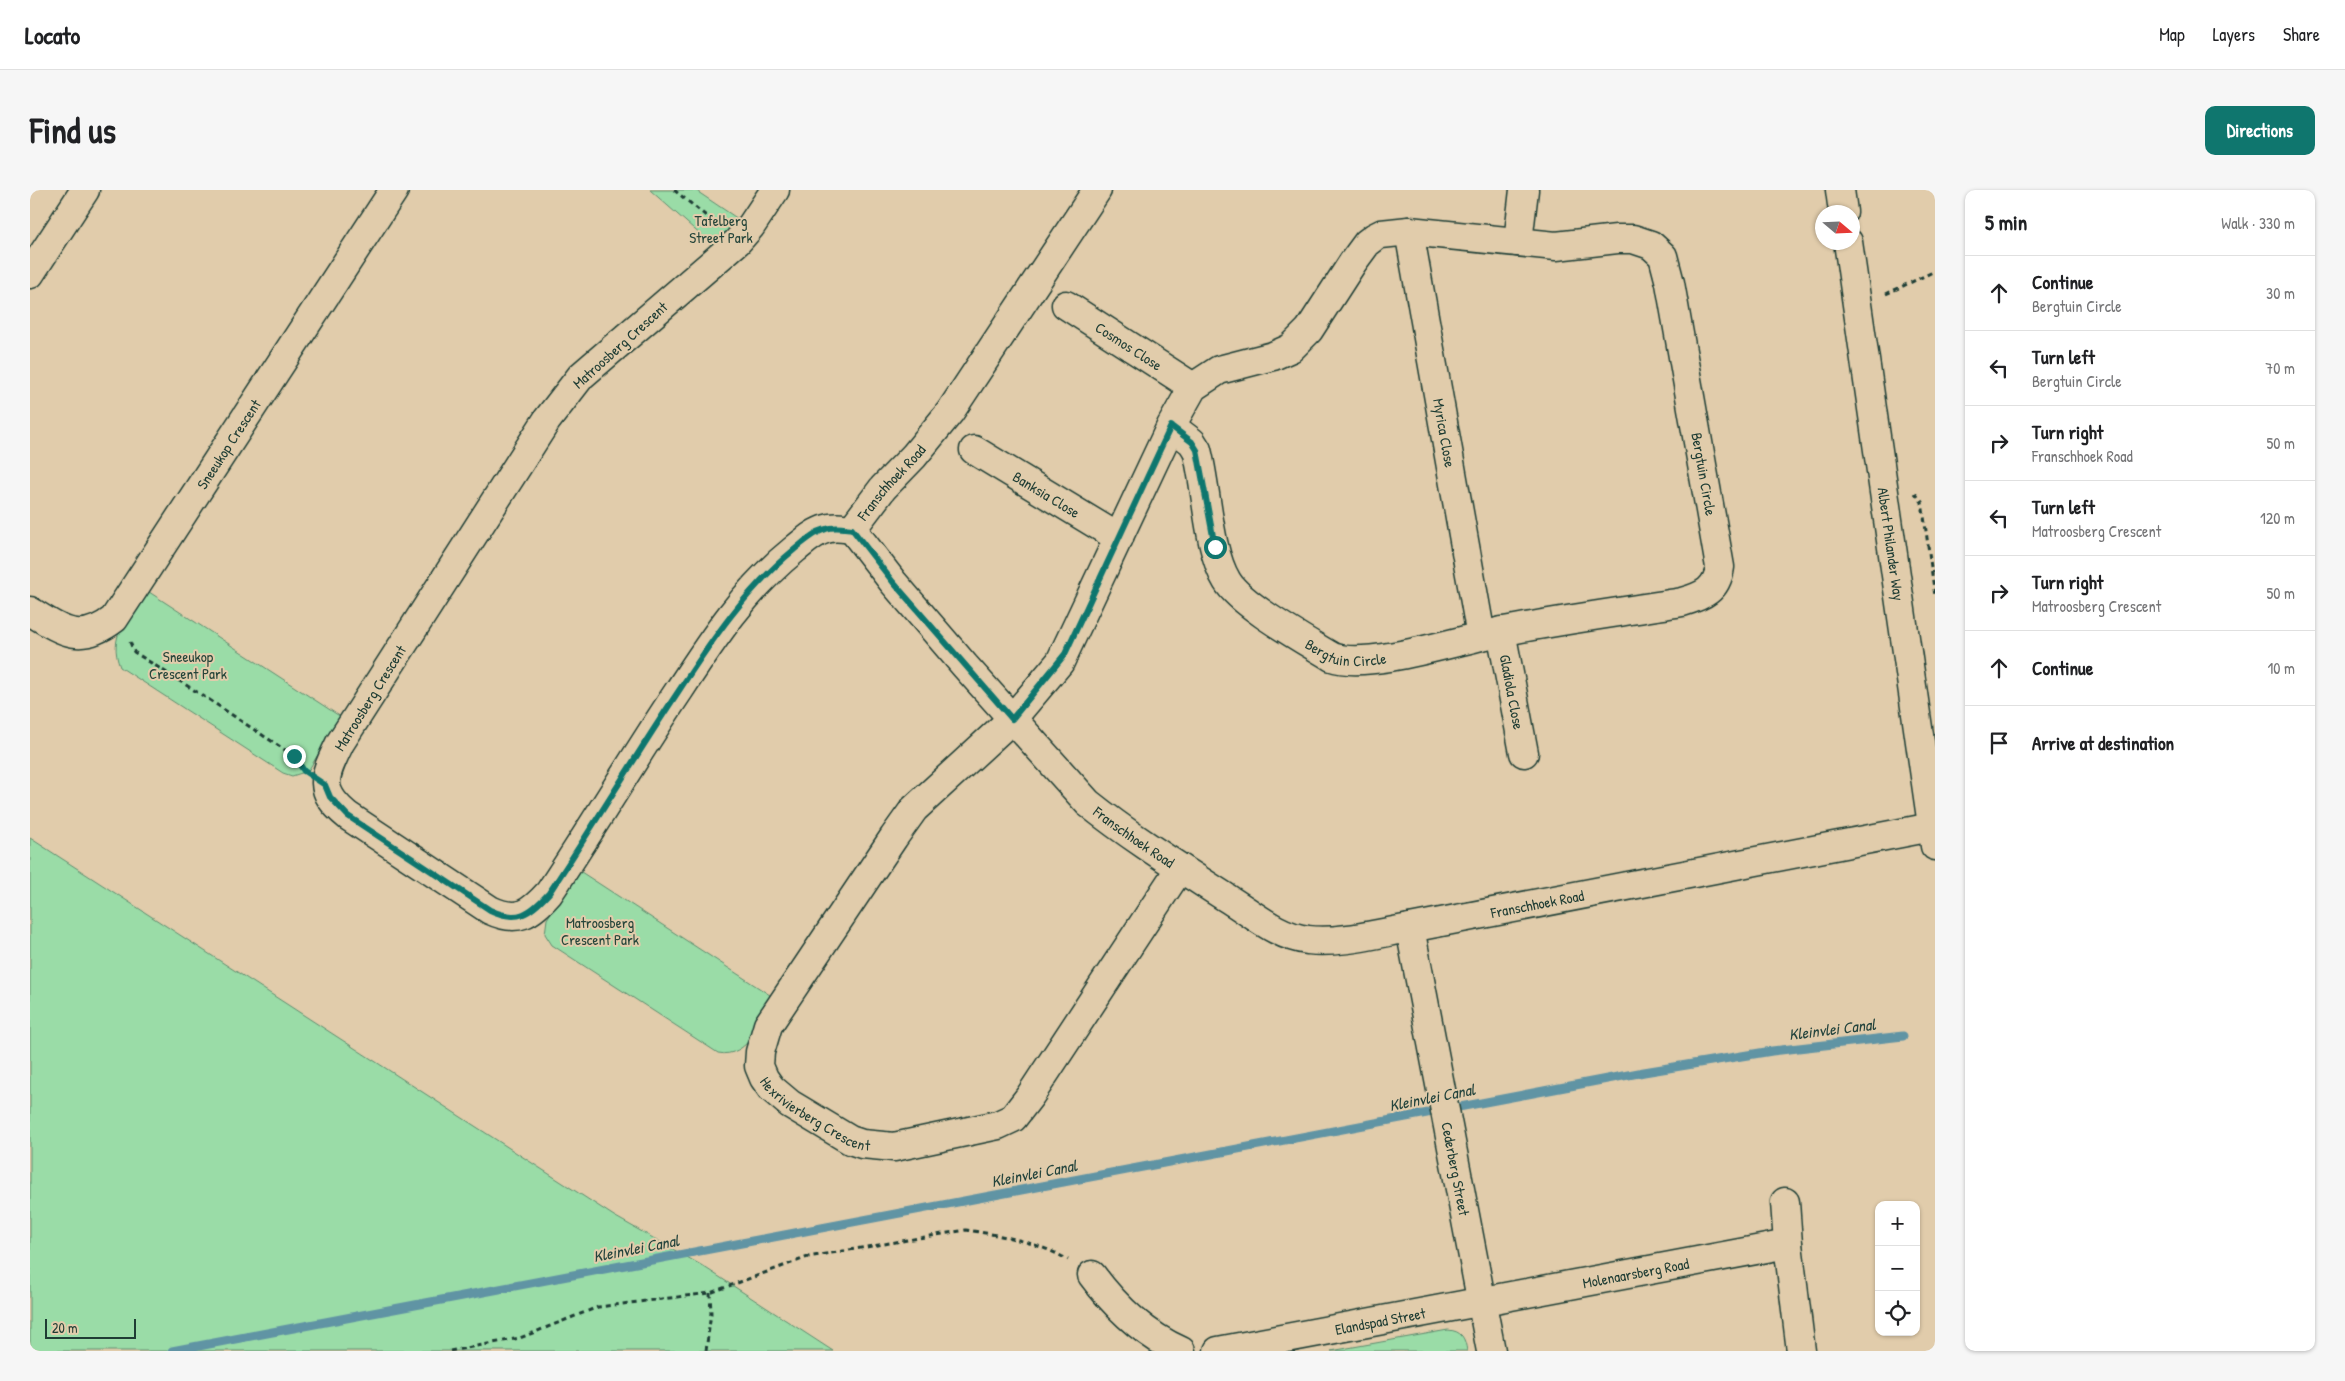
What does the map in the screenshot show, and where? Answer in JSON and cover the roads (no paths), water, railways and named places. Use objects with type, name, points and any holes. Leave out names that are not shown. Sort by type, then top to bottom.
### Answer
[{"type":"street","points":[[30,274],[85,190]]},
{"type":"street","name":"Sneeukop Crescent","points":[[30,611],[56,627],[78,633],[96,632],[114,619],[394,190]]},
{"type":"street","name":"Matroosberg Crescent","points":[[775,190],[751,226],[737,242],[588,370],[547,420],[351,726],[331,762],[325,785],[330,797],[348,816],[490,910],[503,916],[516,917],[527,914],[538,906],[549,893],[644,742],[710,643],[743,598],[777,564],[812,536],[825,529],[838,527],[852,529]]},
{"type":"street","name":"Franschhoek Road","points":[[1097,190],[950,412],[914,456],[883,488],[852,529],[893,582],[1012,719],[1088,803],[1111,821],[1180,868],[1276,929],[1306,940],[1324,941],[1410,928],[1934,836]]},
{"type":"street","points":[[1518,242],[1524,190]]},
{"type":"street","points":[[1840,190],[1842,205]]},
{"type":"street","name":"Bergtuin Circle","points":[[1012,719],[1065,654],[1171,426],[1192,387],[1219,370],[1273,356],[1291,348],[1309,330],[1367,243],[1381,234],[1409,231],[1568,246],[1617,239],[1633,240],[1651,245],[1663,256],[1670,283],[1720,567],[1719,574],[1711,589],[1699,598],[1682,602],[1491,634],[1398,655],[1355,662],[1342,661],[1332,657],[1259,610],[1236,592],[1222,573],[1215,547],[1197,450],[1192,442],[1171,426]]},
{"type":"street","name":"Myrica Close","points":[[1409,231],[1491,634]]},
{"type":"street","name":"Albert Philander Way","points":[[1849,250],[1934,836]]},
{"type":"street","name":"Cosmos Close","points":[[1066,305],[1192,387]]},
{"type":"street","name":"Banksia Close","points":[[974,450],[1119,538]]},
{"type":"street","name":"Gladiola Close","points":[[1491,634],[1524,753]]},
{"type":"street","name":"Hexrivierberg Crescent","points":[[1012,719],[914,809],[768,1025],[760,1052],[759,1066],[764,1078],[780,1097],[850,1140],[878,1146],[894,1147],[998,1125],[1013,1118],[1030,1096],[1180,868]]},
{"type":"street","name":"Cederberg Street","points":[[1410,928],[1491,1351]]},
{"type":"street","points":[[1785,1202],[1788,1244],[1801,1351]]},
{"type":"street","name":"Molenaarsberg Road","points":[[1483,1303],[1788,1244]]},
{"type":"street","points":[[1092,1276],[1109,1298],[1127,1315],[1166,1344],[1181,1351]]},
{"type":"street","name":"Elandspad Street","points":[[1218,1351],[1483,1303]]},
{"type":"waterway","name":"Kleinvlei Canal","points":[[172,1351],[1644,1072],[1772,1051],[1903,1036]]},
{"type":"park label","name":"Tafelberg Street Park","points":[[721,228]]},
{"type":"park label","name":"Sneeukop Crescent Park","points":[[188,664]]},
{"type":"park label","name":"Matroosberg Crescent Park","points":[[600,930]]}]
